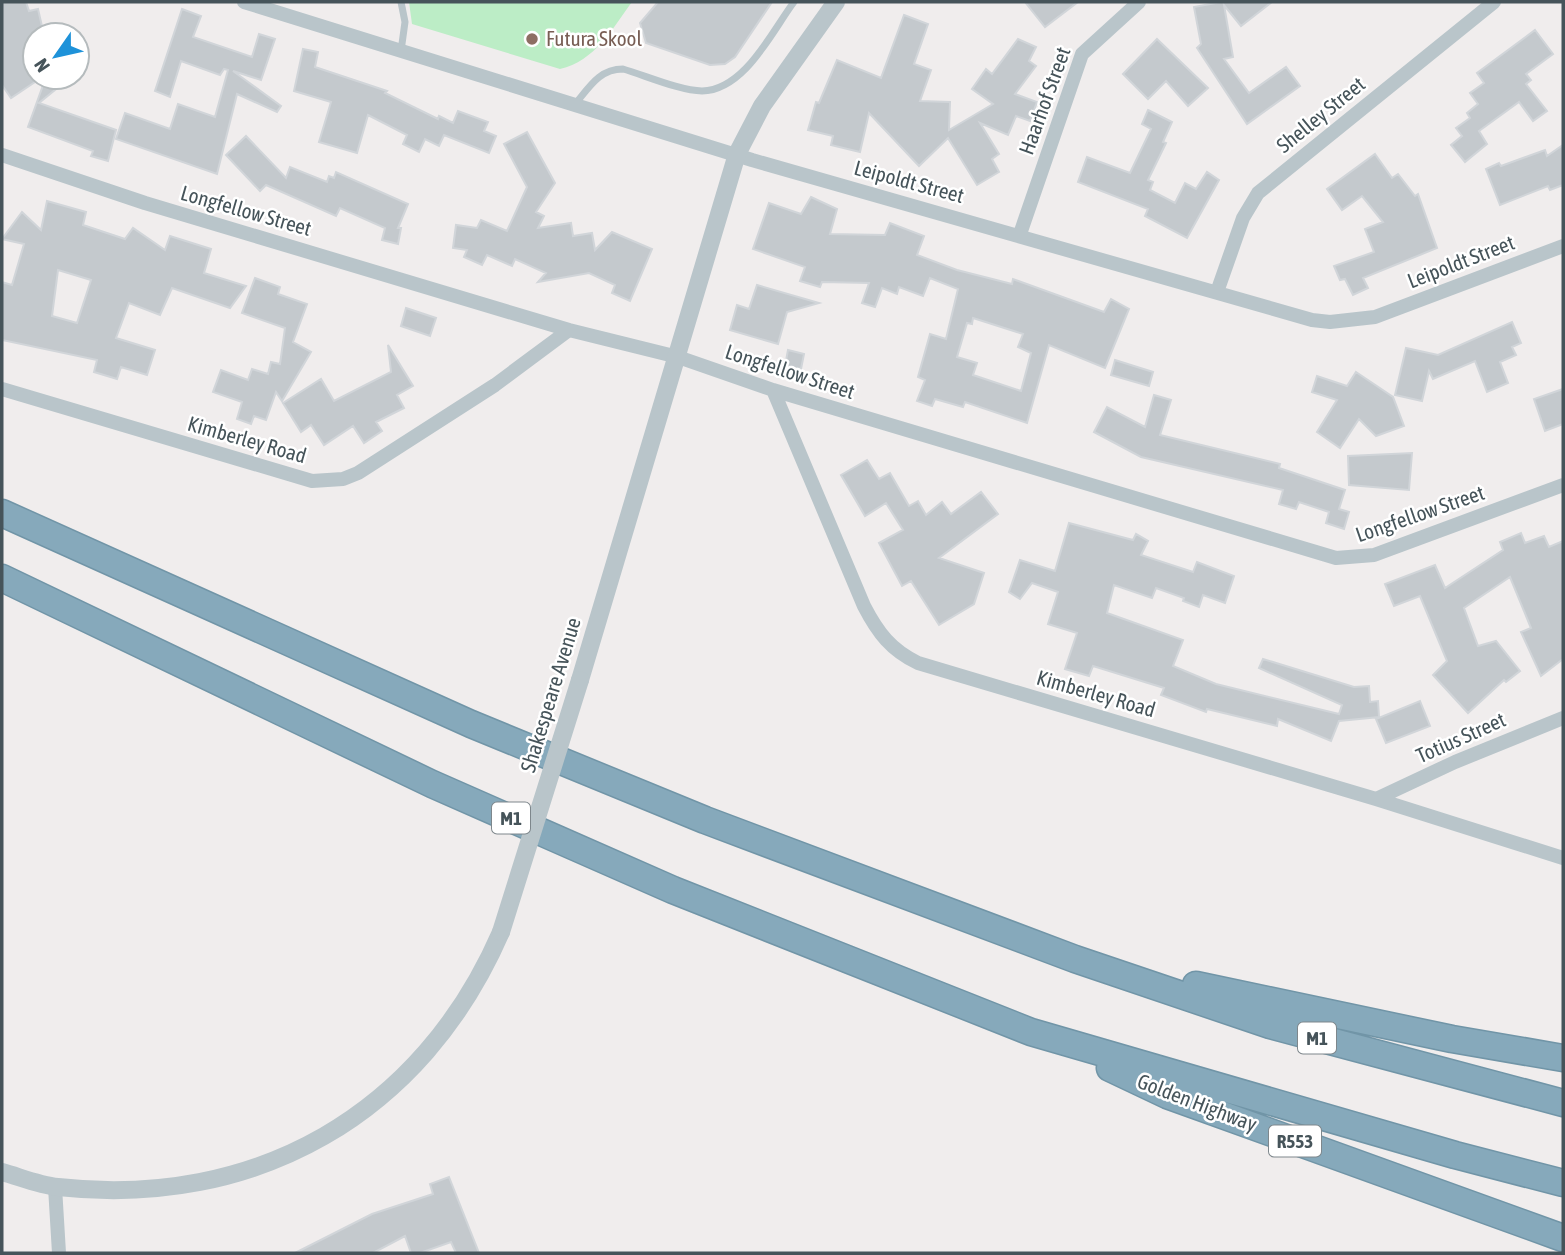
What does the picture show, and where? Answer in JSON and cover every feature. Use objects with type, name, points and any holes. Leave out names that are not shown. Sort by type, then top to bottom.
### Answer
[{"type":"highway","name":"M1","points":[[2,513],[471,724],[705,820],[1074,959],[1270,1025],[1563,1103]]},
{"type":"highway","name":"M1","points":[[2,578],[432,784],[673,890],[1031,1032],[1455,1155],[1563,1183]]},
{"type":"highway","points":[[1074,959],[1452,1040],[1563,1058]]},
{"type":"highway","name":"Golden Highway","points":[[1031,1032],[1167,1094],[1563,1238]]},
{"type":"street","name":"Leipoldt Street","points":[[244,2],[737,154],[1312,320],[1362,319],[1389,312],[1563,246]]},
{"type":"street","name":"Shakespeare Avenue","points":[[2,1171],[55,1187],[128,1190],[198,1183],[252,1169],[325,1136],[388,1092],[428,1052],[473,990],[501,932],[678,357],[737,154],[762,106],[836,2]]},
{"type":"street","name":"Haarhof Street","points":[[1020,234],[1082,54],[1139,2]]},
{"type":"street","name":"Shelley Street","points":[[1217,292],[1243,218],[1258,193],[1494,2]]},
{"type":"street","name":"Longfellow Street","points":[[2,155],[42,171],[145,203],[569,330],[678,357],[773,390],[1336,558],[1354,559],[1383,552],[1563,485]]},
{"type":"street","name":"Kimberley Road","points":[[2,389],[312,481],[328,481],[358,473],[381,459],[495,385],[569,330]]},
{"type":"street","name":"Kimberley Road","points":[[773,390],[864,606],[887,643],[898,653],[918,663],[1377,799],[1563,858]]},
{"type":"street","name":"Totius Street","points":[[1377,799],[1455,762],[1563,719]]},
{"type":"street","points":[[55,1187],[59,1253]]},
{"type":"lane","points":[[401,2],[405,22],[401,51]]},
{"type":"lane","points":[[576,103],[594,81],[611,69],[623,69],[701,91],[724,84],[747,67],[794,2]]},
{"type":"green space","name":"Futura Skool","points":[[409,2],[632,2],[602,43],[583,59],[560,69],[412,24]]},
{"type":"building","points":[[2,2],[26,2],[29,11],[38,9],[41,21],[21,21],[22,91],[11,98],[2,85]]},
{"type":"building","points":[[658,2],[772,2],[735,57],[725,64],[710,65],[646,43],[640,23]]},
{"type":"building","points":[[1025,2],[1078,2],[1045,27]]},
{"type":"building","points":[[1221,2],[1272,2],[1241,26],[1224,5],[1233,57],[1224,59],[1249,93],[1286,67],[1300,86],[1247,124],[1197,48],[1201,44],[1194,7]]},
{"type":"building","points":[[182,9],[201,16],[193,37],[252,57],[259,34],[275,39],[261,80],[233,71],[281,106],[277,112],[237,94],[217,174],[116,139],[125,113],[170,129],[178,104],[215,117],[228,70],[224,69],[220,75],[181,61],[170,97],[155,91]]},
{"type":"building","points":[[904,15],[928,24],[914,64],[931,70],[920,101],[950,102],[949,130],[993,104],[972,89],[986,69],[992,74],[1018,39],[1036,47],[1029,61],[1036,66],[1015,94],[1037,102],[1030,121],[1016,116],[1008,135],[980,123],[999,154],[992,159],[999,172],[977,185],[948,138],[919,166],[869,113],[860,152],[831,145],[833,136],[808,130],[816,102],[819,103],[837,60],[881,78]]},
{"type":"building","points":[[1535,30],[1553,54],[1526,74],[1531,80],[1526,84],[1547,111],[1533,121],[1519,102],[1479,131],[1487,144],[1465,162],[1451,145],[1462,136],[1456,128],[1470,118],[1467,113],[1478,104],[1470,93],[1484,83],[1477,73]]},
{"type":"building","points":[[1157,39],[1208,88],[1188,106],[1166,81],[1148,99],[1123,74]]},
{"type":"building","points":[[303,49],[318,52],[315,67],[387,91],[385,93],[438,119],[439,116],[453,123],[458,111],[488,122],[484,131],[496,136],[489,153],[444,135],[439,146],[425,139],[419,152],[403,144],[407,135],[368,115],[357,153],[319,142],[331,102],[294,91]]},
{"type":"building","points":[[41,91],[54,91],[39,103],[116,130],[108,161],[91,156],[93,151],[28,127]]},
{"type":"building","points":[[1148,110],[1172,122],[1163,142],[1166,143],[1148,180],[1153,182],[1150,190],[1175,203],[1185,183],[1196,189],[1207,172],[1219,180],[1187,238],[1145,216],[1148,209],[1078,182],[1087,157],[1130,173],[1151,129],[1142,124]]},
{"type":"building","points":[[527,132],[555,183],[536,212],[544,216],[538,228],[571,223],[573,236],[592,233],[595,250],[612,232],[652,249],[630,301],[612,293],[615,285],[589,273],[538,282],[546,273],[515,259],[512,266],[487,255],[482,265],[464,257],[467,250],[453,248],[456,225],[477,228],[481,220],[507,231],[527,187],[504,144]]},
{"type":"building","points":[[246,136],[286,178],[290,167],[327,182],[329,176],[334,178],[336,172],[408,204],[398,228],[401,228],[398,244],[382,240],[385,228],[340,208],[336,216],[266,185],[260,191],[226,155]]},
{"type":"building","points":[[1563,145],[1563,185],[1550,190],[1548,186],[1500,205],[1486,169],[1545,150],[1547,156]]},
{"type":"building","points":[[1375,154],[1392,178],[1398,174],[1415,196],[1418,194],[1437,248],[1363,278],[1368,288],[1353,295],[1345,279],[1340,280],[1334,266],[1374,252],[1365,229],[1383,222],[1362,196],[1342,210],[1327,189]]},
{"type":"building","points":[[811,197],[837,209],[830,234],[885,235],[890,223],[924,236],[917,255],[957,270],[1012,284],[1013,279],[1104,312],[1111,299],[1129,309],[1105,368],[1049,345],[1027,423],[965,402],[963,407],[935,399],[932,406],[917,401],[925,380],[918,377],[930,334],[946,339],[958,289],[930,278],[923,296],[899,287],[897,294],[882,288],[875,307],[862,303],[869,283],[822,282],[820,287],[800,281],[805,267],[753,249],[769,203],[801,214]],"holes":[[[973,318],[1023,334],[1018,347],[1031,353],[1021,391],[973,375],[977,363],[957,357],[967,323],[972,324]]]},
{"type":"building","points":[[47,201],[86,212],[83,225],[125,239],[133,228],[165,250],[170,236],[211,249],[204,273],[246,286],[230,308],[172,288],[160,315],[129,303],[116,338],[155,350],[147,375],[121,367],[117,379],[94,372],[97,360],[2,340],[2,282],[12,285],[24,244],[2,239],[22,212],[41,230]],"holes":[[[58,270],[91,280],[77,323],[52,316]]]},
{"type":"building","points":[[255,278],[280,287],[278,294],[307,304],[293,342],[311,352],[282,401],[276,392],[266,420],[254,416],[251,424],[237,419],[242,402],[213,392],[221,370],[248,380],[252,369],[268,374],[271,362],[280,364],[285,328],[242,313]]},
{"type":"building","points":[[757,285],[819,303],[787,312],[778,344],[730,330],[737,305],[749,309]]},
{"type":"building","points":[[406,308],[436,318],[430,336],[401,326]]},
{"type":"building","points":[[1512,322],[1521,343],[1512,347],[1516,355],[1500,362],[1508,383],[1487,392],[1475,361],[1433,379],[1429,371],[1422,401],[1395,395],[1406,348],[1438,355]]},
{"type":"building","points":[[388,345],[413,386],[397,395],[404,408],[376,422],[382,431],[364,443],[353,426],[324,445],[311,425],[301,432],[283,403],[321,379],[334,401],[391,372]]},
{"type":"building","points":[[788,350],[804,354],[801,369],[785,366]]},
{"type":"building","points":[[1115,360],[1153,372],[1149,386],[1111,375]]},
{"type":"building","points":[[1356,372],[1393,397],[1404,426],[1376,436],[1359,419],[1340,448],[1317,432],[1337,400],[1312,392],[1317,376],[1347,386]]},
{"type":"building","points":[[1563,389],[1563,424],[1545,431],[1534,399]]},
{"type":"building","points":[[1154,395],[1171,400],[1160,435],[1280,464],[1279,468],[1345,490],[1339,509],[1349,512],[1344,529],[1326,523],[1329,512],[1299,502],[1296,509],[1279,504],[1283,490],[1141,457],[1094,432],[1107,407],[1145,427]]},
{"type":"building","points":[[1412,453],[1409,490],[1349,485],[1348,456]]},
{"type":"building","points":[[867,460],[879,479],[890,473],[909,506],[918,501],[926,515],[942,502],[951,514],[981,492],[998,514],[939,558],[984,573],[974,604],[939,625],[911,581],[902,586],[879,543],[903,530],[886,503],[865,516],[841,475]]},
{"type":"building","points":[[1069,523],[1133,540],[1136,534],[1148,541],[1141,555],[1193,572],[1197,562],[1234,576],[1225,603],[1203,595],[1199,607],[1183,601],[1184,598],[1156,588],[1152,598],[1114,585],[1107,613],[1183,640],[1173,666],[1216,684],[1339,714],[1342,705],[1259,668],[1263,659],[1354,687],[1369,686],[1370,702],[1378,701],[1379,717],[1339,721],[1331,741],[1278,719],[1277,726],[1207,709],[1206,712],[1161,695],[1164,688],[1093,666],[1089,676],[1065,669],[1077,633],[1048,624],[1058,592],[1032,583],[1020,599],[1009,592],[1020,560],[1055,571]]},
{"type":"building","points":[[1521,533],[1525,543],[1544,536],[1549,547],[1563,541],[1563,659],[1541,676],[1521,632],[1531,628],[1510,577],[1464,608],[1478,646],[1496,641],[1520,671],[1506,682],[1504,680],[1468,713],[1433,675],[1447,661],[1420,596],[1394,606],[1385,584],[1435,565],[1445,588],[1503,550],[1500,542]]},
{"type":"building","points":[[1420,701],[1430,726],[1386,743],[1376,719]]},
{"type":"building","points":[[449,1177],[479,1253],[456,1253],[451,1242],[420,1253],[411,1253],[405,1236],[373,1253],[295,1253],[372,1214],[433,1194],[430,1184]]},
{"type":"place","name":"Futura Skool","points":[[532,39]]}]
